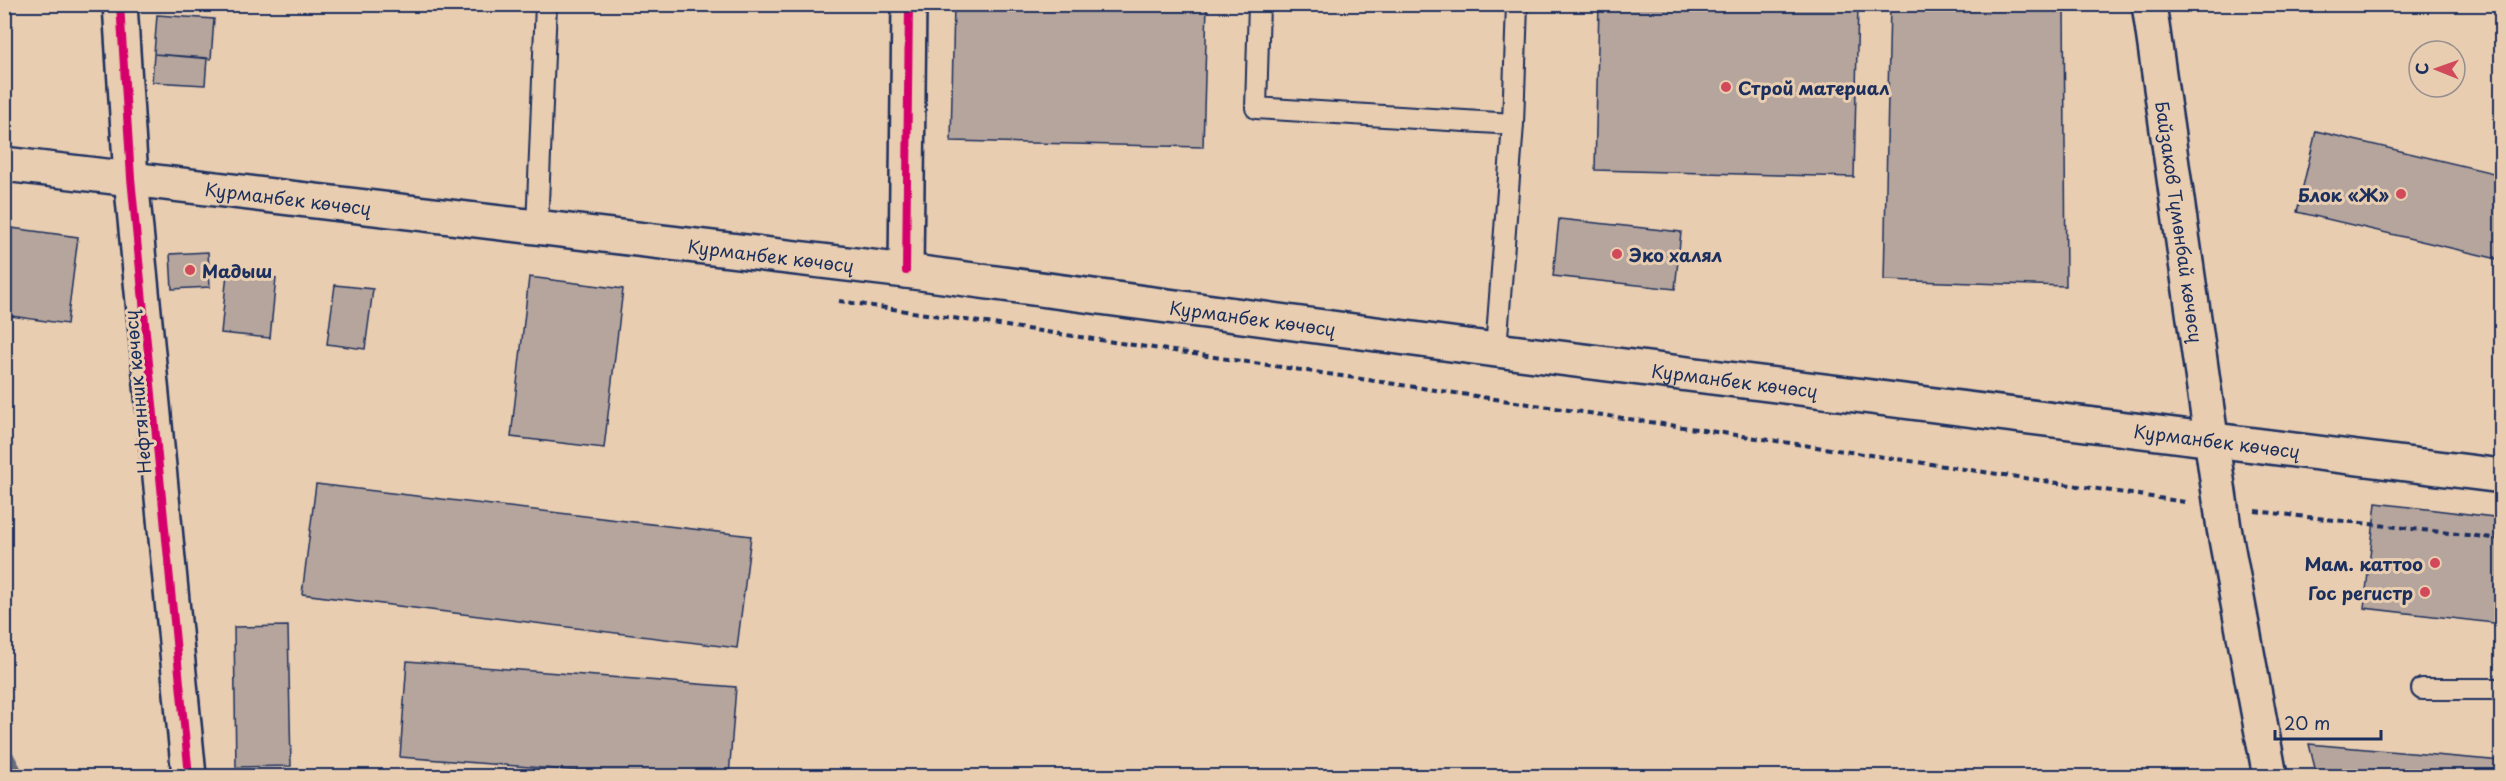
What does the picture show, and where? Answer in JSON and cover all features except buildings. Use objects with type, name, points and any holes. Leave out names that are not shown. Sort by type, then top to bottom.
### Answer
[{"type":"main road","name":"Нефтянник көчөсү","points":[[120,4],[131,178],[189,777]]},
{"type":"main road","points":[[906,272],[909,4]]},
{"type":"main road","name":"Байзаков Түмөнбай көчөсү","points":[[2149,4],[2221,507],[2270,777]]},
{"type":"main road","name":"Курманбек көчөсү","points":[[4,164],[906,272],[1496,350],[2502,476]]},
{"type":"lane","points":[[537,228],[546,4]]},
{"type":"lane","points":[[1259,4],[1256,108],[1513,124]]},
{"type":"lane","points":[[1496,350],[1513,124],[1517,4]]},
{"type":"lane","points":[[2422,689],[2502,689]]},
{"type":"path","points":[[833,300],[2221,507],[2502,539]]},
{"type":"waterway","points":[[4,747],[20,776]]},
{"type":"cycle path","points":[[120,4],[131,178],[189,776]]},
{"type":"cycle path","points":[[906,271],[909,4]]},
{"type":"place","name":"Строй материал","points":[[1726,87]]},
{"type":"place","name":"Блок «Ж»","points":[[2401,194]]},
{"type":"place","name":"Эко халял","points":[[1617,254]]},
{"type":"place","name":"Мадыш","points":[[190,270]]},
{"type":"place","name":"Мам. каттоо","points":[[2435,563]]},
{"type":"place","name":"Гос регистр","points":[[2425,592]]}]
